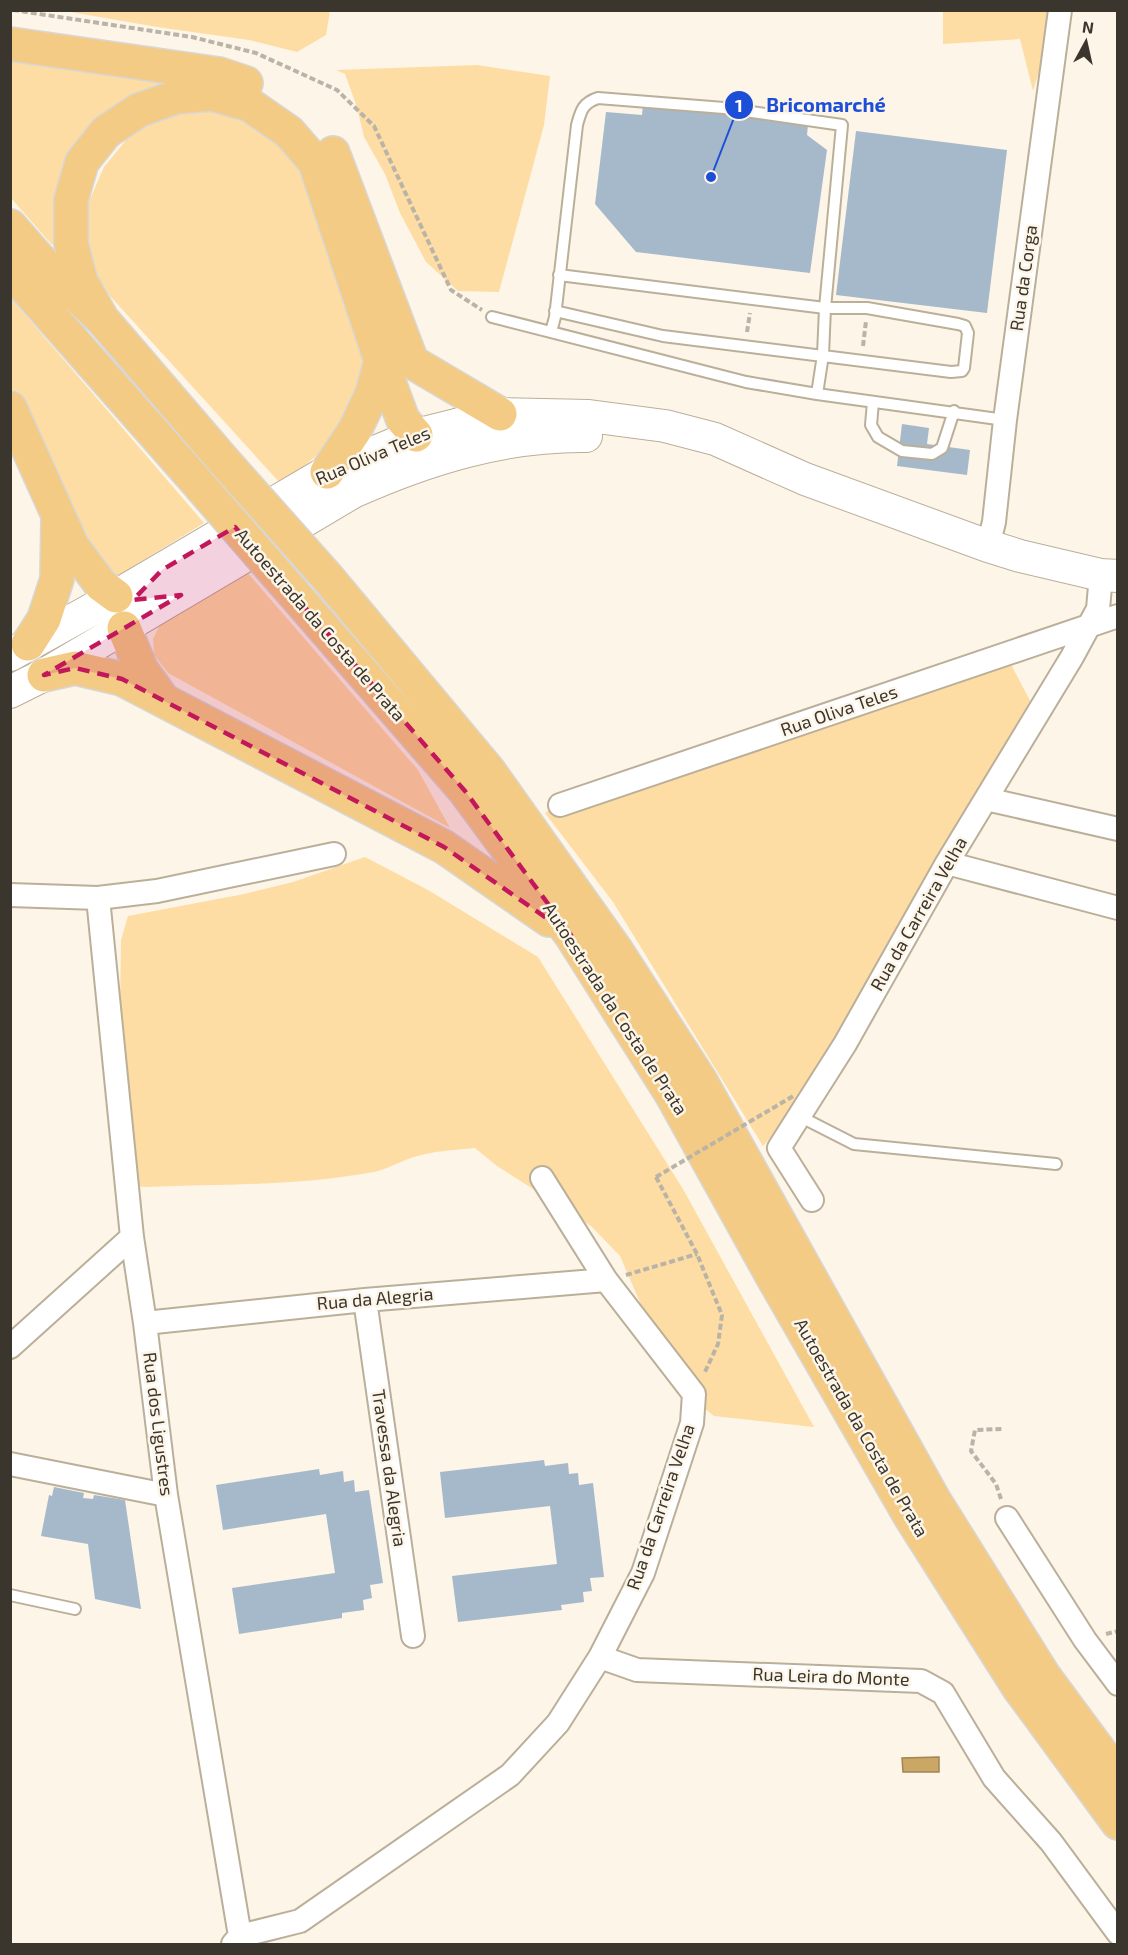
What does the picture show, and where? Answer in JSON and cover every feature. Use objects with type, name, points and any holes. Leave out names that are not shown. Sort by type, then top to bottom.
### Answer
[{"type":"highway","points":[[10,44],[219,74],[260,87],[290,105],[330,144],[396,362],[403,420],[416,435]]},
{"type":"highway","points":[[102,320],[81,282],[71,244],[71,200],[82,162],[106,132],[139,110],[176,97],[212,94],[250,105],[289,132],[315,162],[396,362],[500,414]]},
{"type":"highway","name":"Autoestrada da Costa de Prata","points":[[10,226],[47,268],[102,320],[328,578],[489,771],[616,950],[700,1080],[934,1500],[1044,1676],[1118,1776]]},
{"type":"highway","name":"Autoestrada da Costa de Prata","points":[[10,270],[465,791],[571,935],[672,1095],[771,1274],[910,1516],[1019,1688],[1118,1823]]},
{"type":"highway","points":[[327,472],[359,421],[372,394],[396,362]]},
{"type":"highway","points":[[10,408],[72,546],[101,585],[124,608],[141,669],[163,700]]},
{"type":"highway","points":[[19,649],[44,619],[57,579],[58,514]]},
{"type":"highway","points":[[44,675],[75,668],[122,679],[444,847],[571,935]]},
{"type":"main road","name":"Rua Oliva Teles","points":[[10,692],[44,675],[124,608],[162,570],[327,472],[416,435],[500,414],[589,416],[665,426],[716,439],[805,479],[988,546],[1020,556],[1109,575]]},
{"type":"main road","points":[[396,473],[412,447],[416,435],[454,454]]},
{"type":"main road","name":"Rua Oliva Teles","points":[[19,649],[124,608],[181,595],[354,492],[396,473],[454,454],[532,437],[596,437],[661,445],[805,479]]},
{"type":"street","name":"Rua da Corga","points":[[988,546],[994,522],[1005,420],[1059,10]]},
{"type":"street","name":"Rua da Carreira Velha","points":[[812,1200],[779,1148],[797,1106],[845,1044],[947,863],[1089,625],[1098,609],[1109,575]]},
{"type":"street","name":"Rua Oliva Teles","points":[[560,805],[1118,616]]},
{"type":"street","points":[[986,799],[1118,829]]},
{"type":"street","points":[[10,895],[98,898],[157,891],[334,854]]},
{"type":"street","points":[[947,863],[1118,908]]},
{"type":"street","name":"Rua dos Ligustres","points":[[98,898],[132,1237],[166,1495],[241,1942]]},
{"type":"street","points":[[542,1178],[606,1280],[694,1394]]},
{"type":"street","points":[[10,1347],[132,1237]]},
{"type":"street","name":"Rua da Alegria","points":[[145,1323],[365,1300],[606,1280]]},
{"type":"street","name":"Travessa da Alegria","points":[[365,1300],[413,1636]]},
{"type":"street","name":"Rua da Carreira Velha","points":[[241,1942],[300,1921],[510,1775],[558,1723],[600,1657],[643,1573],[692,1423],[694,1394]]},
{"type":"street","points":[[10,1464],[166,1495]]},
{"type":"street","points":[[1007,1518],[1085,1640],[1118,1684]]},
{"type":"street","name":"Rua Leira do Monte","points":[[600,1657],[637,1670],[921,1681],[943,1693],[994,1778],[1051,1842],[1118,1933]]},
{"type":"lane","points":[[551,332],[577,125],[580,111],[587,102],[598,98],[724,108],[842,125],[825,308],[823,355],[817,394]]},
{"type":"lane","points":[[555,311],[663,336],[951,372],[962,371],[964,368],[968,333],[965,326],[958,324],[867,308],[825,308],[559,275]]},
{"type":"lane","points":[[492,316],[746,382],[1005,420]]},
{"type":"lane","points":[[873,402],[872,424],[878,437],[902,451],[932,454],[942,448],[954,411]]},
{"type":"lane","points":[[797,1106],[854,1144],[1056,1164]]},
{"type":"lane","points":[[10,1595],[75,1609]]},
{"type":"path","points":[[694,1394],[718,1344],[722,1315],[697,1254],[657,1177],[797,1106]]},
{"type":"path","points":[[606,1280],[697,1254]]},
{"type":"path","points":[[1002,1429],[975,1430],[970,1452],[996,1484],[1007,1518]]},
{"type":"highlighted area","points":[[235,527],[465,791],[571,935],[444,847],[122,679],[75,668],[44,675],[181,595],[133,600],[162,570]]},
{"type":"shaded area","points":[[65,11],[330,11],[326,35],[297,52],[249,40]]},
{"type":"shaded area","points":[[943,11],[1052,11],[1052,30],[1033,91],[1020,39],[943,44]]},
{"type":"shaded area","points":[[10,54],[207,83],[110,117],[63,230],[52,245],[11,198]]},
{"type":"shaded area","points":[[477,65],[550,76],[544,125],[499,292],[458,291],[426,262],[400,213],[385,174],[364,137],[357,107],[345,74],[336,70]]},
{"type":"shaded area","points":[[192,110],[227,111],[257,124],[308,173],[362,349],[359,392],[349,418],[324,449],[280,483],[110,296],[89,264],[84,239],[87,206],[104,167],[131,134],[162,117]]},
{"type":"shaded area","points":[[10,297],[204,523],[114,578],[94,561],[47,468],[11,386]]},
{"type":"shaded area","points":[[246,571],[418,770],[450,828],[168,673],[154,655],[153,639],[161,623]]},
{"type":"shaded area","points":[[1005,653],[1036,712],[853,1038],[763,1146],[613,902],[545,813],[586,785]]},
{"type":"shaded area","points":[[365,857],[428,890],[538,957],[683,1189],[814,1427],[714,1416],[694,1400],[648,1321],[620,1256],[591,1226],[497,1166],[475,1148],[426,1154],[374,1172],[341,1177],[230,1185],[131,1186],[120,1011],[121,940],[128,916],[244,894],[293,882]]},
{"type":"shaded area","points":[[939,1757],[939,1772],[903,1772],[902,1758]]},
{"type":"building","points":[[643,104],[808,125],[807,135],[827,150],[810,273],[636,252],[595,204],[606,112],[642,115]]},
{"type":"building","points":[[856,131],[1007,150],[987,313],[836,295]]},
{"type":"building","points":[[902,424],[929,428],[927,444],[970,450],[967,475],[897,466]]},
{"type":"building","points":[[544,1460],[545,1466],[568,1463],[569,1474],[578,1473],[579,1485],[593,1483],[604,1577],[590,1578],[592,1591],[583,1592],[584,1602],[561,1605],[562,1610],[458,1622],[452,1576],[557,1564],[550,1506],[445,1518],[440,1472]]},
{"type":"building","points":[[319,1469],[320,1475],[343,1471],[344,1482],[354,1480],[355,1492],[369,1490],[383,1583],[370,1585],[372,1598],[363,1600],[364,1610],[342,1613],[342,1618],[239,1634],[232,1588],[335,1573],[326,1514],[223,1530],[216,1485]]},
{"type":"building","points":[[54,1487],[84,1493],[83,1498],[93,1499],[94,1495],[125,1500],[141,1609],[95,1599],[88,1544],[41,1536],[49,1495],[52,1496]]},
{"type":"place","name":"Bricomarché","points":[[711,177]]}]
